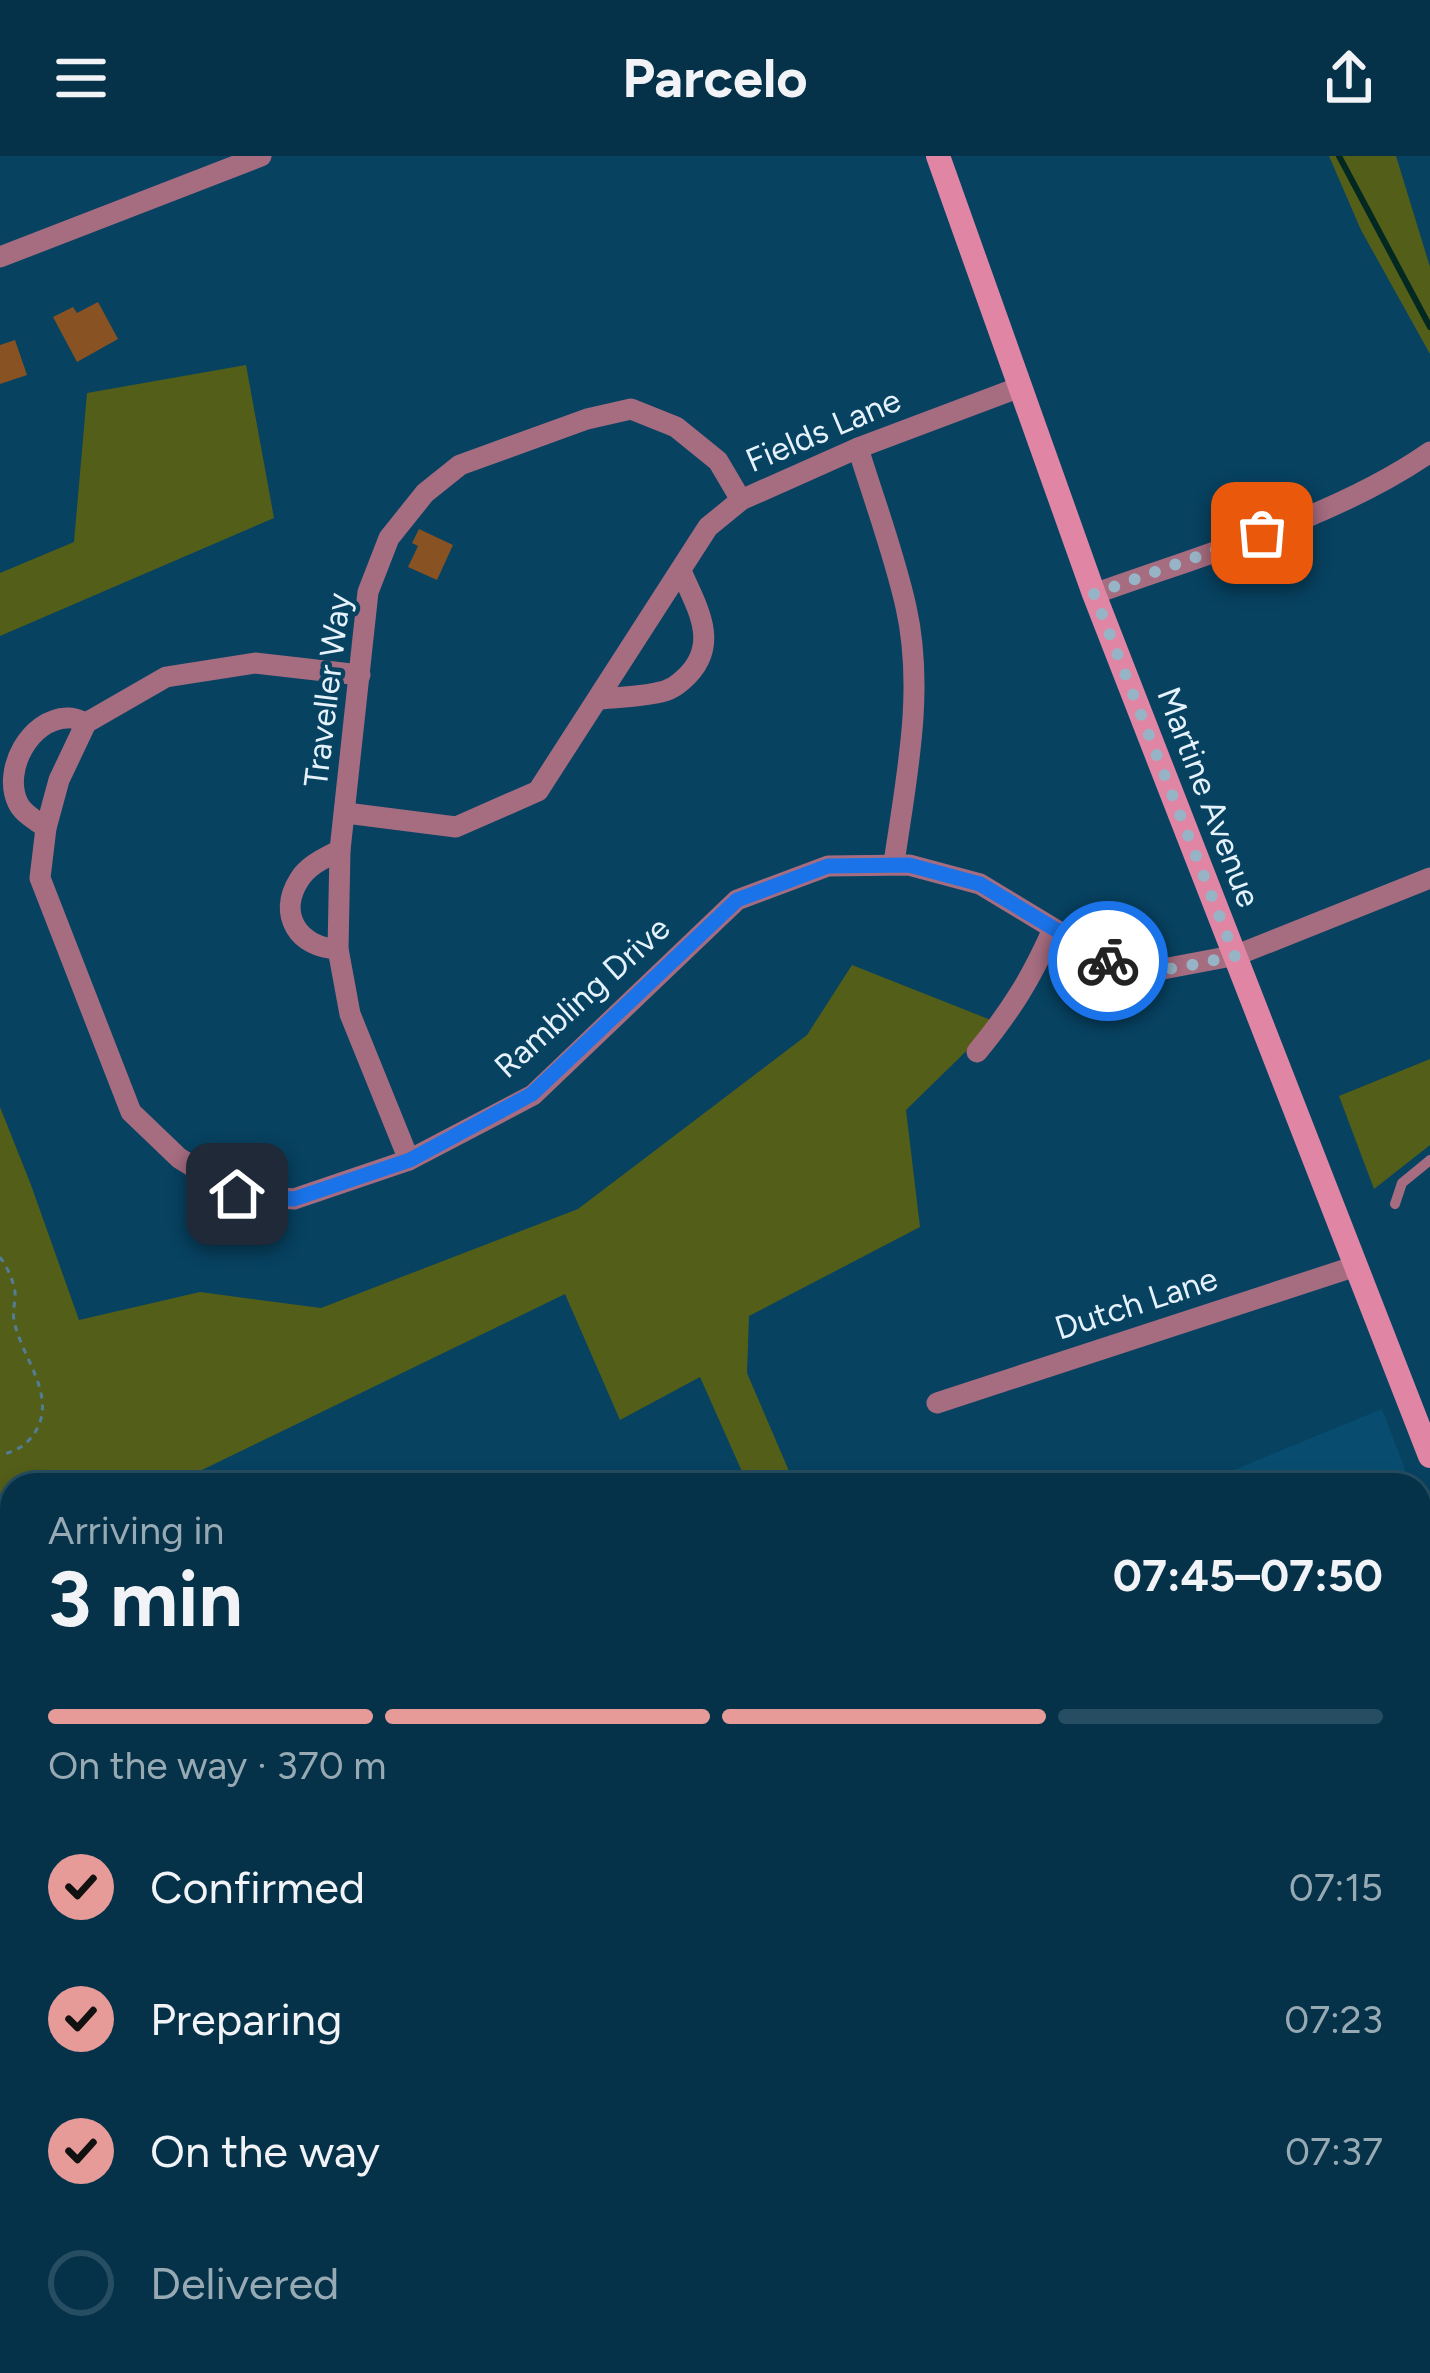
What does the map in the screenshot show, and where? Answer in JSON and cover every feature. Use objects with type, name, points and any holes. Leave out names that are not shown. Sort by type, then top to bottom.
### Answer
[{"type":"main road","name":"Martine Avenue","points":[[938,156],[1094,594],[1430,1456]]},
{"type":"street","points":[[0,256],[261,156]]},
{"type":"street","name":"Fields Lane","points":[[346,813],[456,827],[538,791],[708,526],[741,500],[859,448],[1020,387]]},
{"type":"street","name":"Traveller Way","points":[[410,1160],[350,1014],[338,949],[340,850],[368,592],[389,538],[424,493],[460,465],[587,419],[631,409],[676,427],[718,461],[741,500]]},
{"type":"street","points":[[859,448],[906,608],[912,650],[913,736],[894,863]]},
{"type":"street","points":[[1094,594],[1303,518],[1401,473],[1430,452]]},
{"type":"street","points":[[600,699],[658,693],[675,687],[694,669],[704,652],[702,620],[681,572]]},
{"type":"street","points":[[46,828],[20,808],[12,786],[17,755],[38,729],[67,717],[86,723],[166,677],[255,663],[361,675]]},
{"type":"street","name":"Rambling Drive","points":[[86,723],[59,779],[40,878],[131,1112],[179,1159],[237,1194],[294,1199],[410,1160],[532,1094],[737,900],[828,866],[894,863],[980,884],[1122,970],[1163,969],[1235,956],[1430,878]]},
{"type":"street","points":[[338,949],[308,942],[290,917],[299,879],[340,850]]},
{"type":"street","points":[[977,1052],[1021,994],[1053,928]]},
{"type":"street","name":"Dutch Lane","points":[[937,1403],[1356,1266]]},
{"type":"lane","points":[[1395,1204],[1402,1183],[1430,1160]]},
{"type":"path","points":[[0,1257],[15,1291],[14,1319],[44,1405],[31,1438],[20,1449],[0,1455]]},
{"type":"shaded area","points":[[1382,1409],[1406,1473],[1226,1473]]},
{"type":"green space","points":[[1329,156],[1396,156],[1430,267],[1430,354],[1361,230]]},
{"type":"green space","points":[[246,365],[274,518],[0,636],[0,573],[74,542],[87,393]]},
{"type":"green space","points":[[852,965],[996,1022],[906,1110],[920,1227],[749,1316],[747,1373],[790,1473],[743,1473],[700,1377],[620,1420],[565,1294],[196,1473],[0,1473],[0,1107],[79,1320],[200,1292],[321,1308],[578,1209],[807,1035]]},
{"type":"green space","points":[[1430,1059],[1430,1145],[1374,1189],[1339,1096]]},
{"type":"building","points":[[98,302],[118,339],[77,362],[53,317],[73,307],[77,313]]},
{"type":"building","points":[[15,340],[27,375],[0,384],[0,345]]},
{"type":"building","points":[[419,529],[453,545],[437,580],[408,567],[418,546],[412,543]]},
{"type":"waterway","points":[[1339,156],[1430,327]]},
{"type":"way so far","points":[[1108,961],[1122,970],[1163,969],[1235,956],[1094,594],[1262,533]]},
{"type":"route","points":[[237,1194],[294,1199],[410,1160],[532,1094],[737,900],[828,866],[894,863],[980,884],[1108,961]]}]
